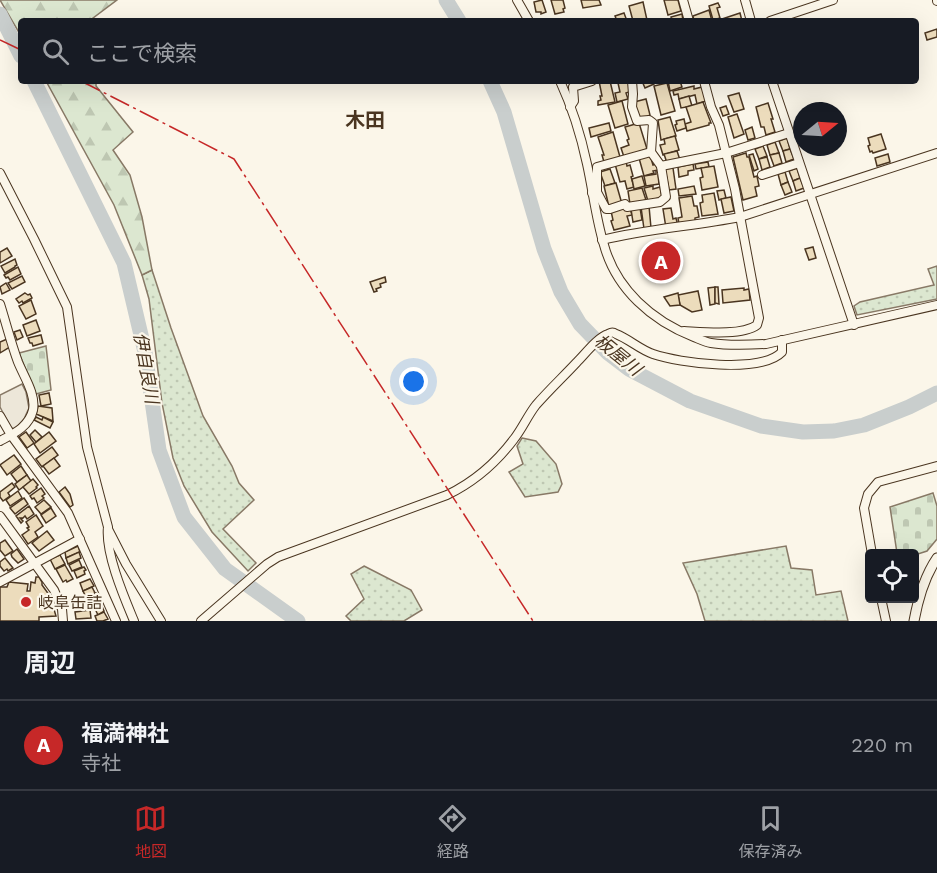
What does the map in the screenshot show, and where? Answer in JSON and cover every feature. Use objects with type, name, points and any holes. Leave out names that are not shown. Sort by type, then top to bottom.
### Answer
[{"type":"street","points":[[517,0],[527,18]]},
{"type":"street","points":[[683,0],[687,18]]},
{"type":"street","points":[[745,0],[751,18]]},
{"type":"street","points":[[779,18],[833,0]]},
{"type":"street","points":[[561,84],[595,193],[602,240],[609,259],[617,274],[639,303],[655,317],[680,332],[710,343],[766,344],[937,305]]},
{"type":"street","points":[[570,107],[574,101],[573,87],[582,84]]},
{"type":"street","points":[[632,84],[632,107],[636,121],[649,120],[652,123],[651,152],[662,166],[666,197],[660,202],[627,207],[625,204],[606,209],[595,193],[597,167],[651,152]]},
{"type":"street","points":[[680,332],[722,333],[753,329],[759,318],[735,189],[719,125],[705,84]]},
{"type":"street","points":[[773,84],[854,325]]},
{"type":"street","points":[[662,166],[726,153],[789,133]]},
{"type":"street","points":[[602,240],[740,217],[937,153]]},
{"type":"street","points":[[762,175],[799,163]]},
{"type":"street","points":[[0,173],[67,308],[87,447],[108,527],[126,564],[160,621]]},
{"type":"street","points":[[0,304],[33,403],[33,411],[28,422],[20,430],[0,441]]},
{"type":"street","points":[[201,621],[278,557],[462,488],[480,475],[499,456],[513,440],[536,405],[588,351],[604,336],[612,332],[639,347],[668,358],[718,364],[744,364],[774,357],[782,352],[782,340]]},
{"type":"street","points":[[0,416],[11,435],[68,513],[116,621]]},
{"type":"street","points":[[871,549],[864,508],[868,494],[878,482],[937,466]]},
{"type":"street","points":[[0,516],[54,590],[62,609],[63,621]]},
{"type":"street","points":[[108,527],[107,538],[122,590],[134,621]]},
{"type":"street","points":[[0,582],[80,539]]},
{"type":"street","points":[[914,621],[920,594],[937,558]]},
{"type":"street","points":[[882,603],[886,621]]},
{"type":"green space","points":[[0,0],[117,0],[93,18],[18,18],[18,31]]},
{"type":"green space","points":[[48,84],[96,84],[133,132],[113,150],[130,175],[142,217],[152,270],[142,275],[114,205]]},
{"type":"green space","points":[[937,266],[937,299],[857,315],[854,306],[860,302],[934,285],[928,269]]},
{"type":"green space","points":[[152,270],[203,416],[232,466],[239,483],[254,500],[223,529],[256,563],[248,571],[212,532],[184,486],[173,458],[162,403],[149,299],[142,275]]},
{"type":"green space","points":[[46,346],[51,390],[36,394],[19,353]]},
{"type":"green space","points":[[522,438],[536,441],[556,464],[562,484],[558,492],[525,497],[509,472],[523,464],[517,446]]},
{"type":"green space","points":[[933,493],[937,506],[937,539],[927,551],[919,554],[919,549],[896,549],[890,507]]},
{"type":"green space","points":[[786,546],[791,568],[812,570],[816,595],[841,591],[848,621],[705,621],[697,594],[683,563]]},
{"type":"green space","points":[[364,566],[411,590],[422,610],[404,621],[351,621],[346,616],[364,599],[351,574]]},
{"type":"shaded area","points":[[22,384],[29,408],[24,419],[15,429],[11,428],[0,407],[0,395]]},
{"type":"building","points":[[542,0],[546,12],[541,14],[541,12],[536,12],[534,2]]},
{"type":"building","points":[[551,0],[563,0],[564,12],[555,14]]},
{"type":"building","points":[[581,0],[599,0],[601,5],[583,8]]},
{"type":"building","points":[[664,0],[678,0],[681,11],[668,15]]},
{"type":"building","points":[[643,2],[647,18],[632,18],[629,6]]},
{"type":"building","points":[[718,3],[720,18],[712,18],[709,6]]},
{"type":"building","points":[[709,10],[711,18],[693,18],[693,16]]},
{"type":"building","points":[[624,13],[626,18],[616,18],[615,16]]},
{"type":"building","points":[[740,13],[741,18],[725,18]]},
{"type":"building","points":[[682,14],[683,18],[671,18]]},
{"type":"building","points":[[937,29],[937,37],[927,40],[925,33]]},
{"type":"building","points":[[600,84],[611,84],[615,102],[598,105],[598,101],[601,100],[600,96],[602,96]]},
{"type":"building","points":[[618,84],[630,84],[632,91],[626,93],[628,99],[617,102],[615,93],[620,92]]},
{"type":"building","points":[[667,84],[675,111],[661,115],[654,86]]},
{"type":"building","points":[[669,84],[681,84],[682,87],[670,91]]},
{"type":"building","points":[[694,86],[694,89],[702,87],[706,101],[697,104],[695,95],[679,99],[678,94],[674,95],[673,91]]},
{"type":"building","points":[[739,93],[744,109],[734,112],[728,96]]},
{"type":"building","points":[[689,96],[692,106],[681,108],[679,99]]},
{"type":"building","points":[[646,99],[650,115],[638,118],[634,102]]},
{"type":"building","points":[[622,101],[628,124],[615,128],[608,105]]},
{"type":"building","points":[[703,102],[711,123],[687,131],[685,124],[691,122],[686,107]]},
{"type":"building","points":[[768,103],[775,132],[766,135],[764,127],[761,127],[756,107]]},
{"type":"building","points":[[726,106],[729,114],[723,116],[720,108]]},
{"type":"building","points":[[737,114],[744,134],[734,138],[728,117]]},
{"type":"building","points":[[670,117],[676,136],[661,140],[658,120]]},
{"type":"building","points":[[684,119],[686,128],[677,131],[676,121]]},
{"type":"building","points":[[609,123],[611,131],[591,137],[589,128]]},
{"type":"building","points":[[639,123],[647,149],[624,157],[621,148],[629,145],[625,127]]},
{"type":"building","points":[[752,127],[755,138],[748,140],[745,130]]},
{"type":"building","points":[[613,132],[620,157],[604,162],[598,137]]},
{"type":"building","points":[[881,134],[886,149],[870,152],[868,138]]},
{"type":"building","points":[[675,136],[679,150],[663,155],[660,145],[665,144],[664,139]]},
{"type":"building","points":[[787,138],[790,149],[783,151],[779,141]]},
{"type":"building","points":[[775,142],[779,153],[770,155],[767,145]]},
{"type":"building","points":[[763,146],[767,156],[759,159],[755,149]]},
{"type":"building","points":[[790,149],[794,159],[786,162],[783,151]]},
{"type":"building","points":[[677,151],[680,160],[667,163],[664,154]]},
{"type":"building","points":[[746,153],[754,177],[757,176],[759,186],[755,187],[757,196],[743,200],[733,157]]},
{"type":"building","points":[[779,153],[782,163],[774,166],[770,155]]},
{"type":"building","points":[[753,154],[758,169],[754,171],[749,155]]},
{"type":"building","points":[[888,154],[890,162],[877,166],[875,158]]},
{"type":"building","points":[[650,155],[653,165],[656,164],[658,170],[644,176],[639,158]]},
{"type":"building","points":[[767,157],[770,167],[762,170],[759,159]]},
{"type":"building","points":[[626,161],[627,166],[630,165],[634,187],[627,189],[625,181],[620,182],[615,164]]},
{"type":"building","points":[[708,162],[709,167],[696,169],[695,164]]},
{"type":"building","points":[[693,164],[694,170],[688,171],[688,175],[679,177],[678,167]]},
{"type":"building","points":[[714,166],[718,187],[702,190],[701,168]]},
{"type":"building","points":[[673,168],[676,189],[669,190],[665,169]]},
{"type":"building","points":[[797,168],[800,178],[793,181],[789,171]]},
{"type":"building","points":[[610,169],[615,183],[605,186],[600,172]]},
{"type":"building","points":[[659,170],[659,184],[646,186],[644,176],[656,174]]},
{"type":"building","points":[[785,172],[788,182],[781,185],[778,174]]},
{"type":"building","points":[[642,176],[645,186],[634,189],[632,179]]},
{"type":"building","points":[[800,178],[804,188],[796,191],[793,181]]},
{"type":"building","points":[[788,182],[792,192],[785,195],[781,185]]},
{"type":"building","points":[[616,183],[622,204],[609,207],[604,186]]},
{"type":"building","points":[[653,186],[653,189],[660,187],[662,197],[648,201],[644,188]]},
{"type":"building","points":[[694,186],[696,194],[679,196],[678,189]]},
{"type":"building","points":[[642,188],[646,200],[630,204],[628,191]]},
{"type":"building","points":[[724,190],[726,198],[719,200],[717,191]]},
{"type":"building","points":[[714,193],[718,214],[702,216],[700,203],[703,202],[702,195]]},
{"type":"building","points":[[692,196],[699,217],[695,218],[695,221],[679,224],[678,218],[682,217],[679,198]]},
{"type":"building","points":[[731,197],[734,211],[724,213],[721,199]]},
{"type":"building","points":[[649,206],[651,228],[644,229],[641,207]]},
{"type":"building","points":[[624,207],[625,210],[630,208],[632,215],[627,216],[630,226],[614,230],[611,211]]},
{"type":"building","points":[[640,208],[642,220],[633,222],[631,209]]},
{"type":"building","points":[[671,208],[673,219],[676,218],[678,226],[666,228],[663,209]]},
{"type":"building","points":[[664,241],[665,250],[657,251],[655,242]]},
{"type":"building","points":[[813,247],[816,258],[809,260],[805,249]]},
{"type":"building","points":[[7,248],[12,256],[0,263],[0,252]]},
{"type":"building","points":[[664,256],[666,265],[657,267],[655,257]]},
{"type":"building","points":[[15,259],[17,265],[5,273],[1,266]]},
{"type":"building","points":[[18,267],[21,274],[10,280],[6,278],[4,275]]},
{"type":"building","points":[[22,276],[25,282],[12,289],[8,283]]},
{"type":"building","points":[[385,277],[386,282],[380,284],[381,287],[374,292],[370,282]]},
{"type":"building","points":[[6,283],[10,290],[2,294],[0,287]]},
{"type":"building","points":[[715,287],[715,304],[710,305],[708,288]]},
{"type":"building","points":[[715,287],[718,287],[719,304],[715,303]]},
{"type":"building","points":[[744,288],[744,290],[749,289],[750,300],[723,303],[722,290]]},
{"type":"building","points":[[698,291],[702,310],[692,312],[680,305],[678,295]]},
{"type":"building","points":[[25,293],[30,294],[32,298],[19,303],[16,299]]},
{"type":"building","points":[[678,293],[680,305],[670,306],[664,297]]},
{"type":"building","points":[[31,300],[36,314],[26,319],[19,306]]},
{"type":"building","points":[[36,320],[40,331],[27,336],[23,325]]},
{"type":"building","points":[[20,330],[23,337],[17,340],[14,332]]},
{"type":"building","points":[[41,335],[43,343],[33,346],[30,343],[28,338]]},
{"type":"building","points":[[7,339],[10,347],[0,353],[0,342]]},
{"type":"building","points":[[49,393],[51,404],[41,406],[39,395]]},
{"type":"building","points":[[38,406],[52,408],[53,421],[36,414]]},
{"type":"building","points":[[36,417],[42,420],[43,417],[53,422],[50,428],[34,420]]},
{"type":"building","points":[[35,430],[42,437],[36,442],[30,435]]},
{"type":"building","points":[[26,432],[34,443],[27,448],[19,437]]},
{"type":"building","points":[[49,432],[56,441],[40,453],[34,444]]},
{"type":"building","points":[[52,447],[58,455],[42,467],[36,459]]},
{"type":"building","points":[[14,455],[21,464],[7,475],[0,465]]},
{"type":"building","points":[[54,458],[60,466],[49,474],[43,466]]},
{"type":"building","points":[[21,466],[27,475],[17,482],[11,474]]},
{"type":"building","points":[[27,475],[31,481],[19,490],[15,484]]},
{"type":"building","points":[[33,479],[38,485],[29,494],[23,487]]},
{"type":"building","points":[[12,483],[15,487],[8,493],[10,496],[3,501],[0,492]]},
{"type":"building","points":[[65,487],[73,505],[70,507],[59,492]]},
{"type":"building","points":[[41,488],[45,494],[42,496],[44,498],[37,503],[30,496]]},
{"type":"building","points":[[18,491],[22,498],[10,506],[6,500]]},
{"type":"building","points":[[24,498],[28,504],[15,514],[10,508]]},
{"type":"building","points":[[44,500],[51,507],[41,514],[35,507]]},
{"type":"building","points":[[29,506],[34,514],[27,519],[25,516],[20,518],[23,521],[21,523],[16,516]]},
{"type":"building","points":[[51,508],[56,516],[46,523],[41,515]]},
{"type":"building","points":[[36,515],[43,526],[35,532],[38,537],[28,544],[22,535],[29,530],[26,522]]},
{"type":"building","points":[[47,531],[54,540],[39,551],[32,543]]},
{"type":"building","points":[[5,540],[13,551],[5,556],[0,550],[0,543]]},
{"type":"building","points":[[78,546],[80,552],[66,558],[65,552]]},
{"type":"building","points":[[17,549],[24,559],[18,563],[11,554]]},
{"type":"building","points":[[79,552],[81,558],[68,564],[66,558]]},
{"type":"building","points":[[60,555],[65,564],[55,569],[50,559]]},
{"type":"building","points":[[5,558],[13,568],[8,571],[7,569],[4,571],[0,566],[0,562]]},
{"type":"building","points":[[79,560],[82,567],[72,571],[69,565]]},
{"type":"building","points":[[65,565],[73,579],[63,582],[56,569]]},
{"type":"building","points":[[84,567],[85,574],[77,578],[74,571]]},
{"type":"building","name":"岐阜缶詰","points":[[36,577],[39,577],[50,596],[56,616],[39,617],[39,621],[0,621],[0,587],[7,587],[9,582],[28,584],[27,591],[30,591],[31,582],[35,583]]},
{"type":"building","points":[[90,579],[94,586],[83,591],[80,583]]},
{"type":"building","points":[[92,587],[95,593],[86,597],[83,591]]},
{"type":"building","points":[[96,593],[99,602],[91,606],[87,597]]},
{"type":"building","points":[[100,602],[104,611],[98,615],[93,605]]},
{"type":"building","points":[[90,610],[91,618],[76,619],[75,612]]},
{"type":"building","points":[[104,612],[108,619],[97,621],[95,616]]},
{"type":"waterway","name":"板屋川","points":[[446,0],[457,18]]},
{"type":"waterway","name":"伊自良川","points":[[0,14],[18,50]]},
{"type":"waterway","name":"伊自良川","points":[[35,84],[124,263],[145,352],[159,450],[184,517],[225,569],[298,621]]},
{"type":"waterway","name":"板屋川","points":[[491,84],[504,112],[544,249],[561,292],[580,324],[608,353],[629,369],[690,401],[761,426],[803,432],[834,431],[864,425],[937,393]]},
{"type":"power","points":[[0,40],[18,49]]},
{"type":"power","points":[[87,84],[234,159],[533,621]]},
{"type":"place","name":"福満神社","points":[[661,261]]},
{"type":"place","name":"岐阜缶詰","points":[[26,602]]},
{"type":"district","name":"木田","points":[[365,120]]}]
